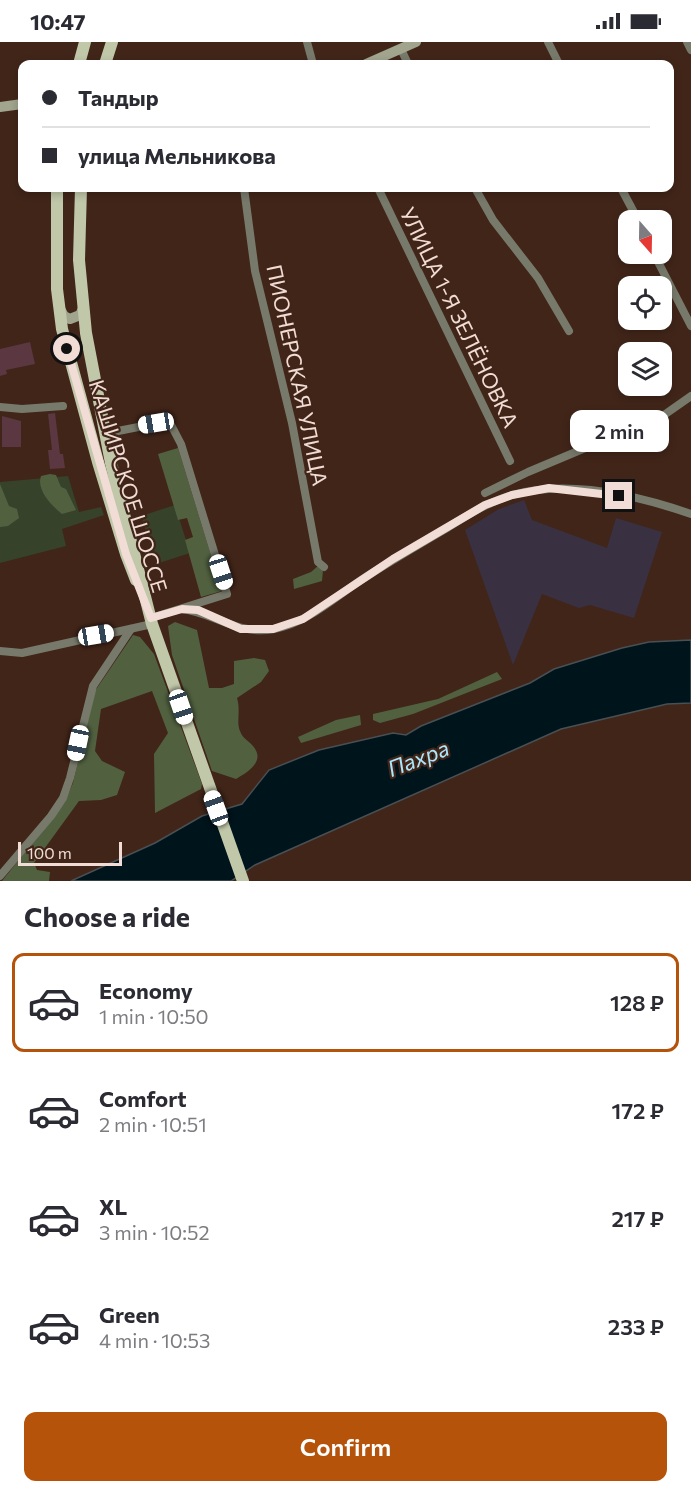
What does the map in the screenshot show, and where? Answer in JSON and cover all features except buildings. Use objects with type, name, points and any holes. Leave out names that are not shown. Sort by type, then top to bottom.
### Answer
[{"type":"main road","points":[[106,60],[112,42]]},
{"type":"main road","points":[[79,60],[85,44]]},
{"type":"main road","name":"КАШИРСКОЕ ШОССЕ","points":[[57,192],[56,261],[59,307],[67,349],[126,554],[152,621],[243,881]]},
{"type":"main road","name":"КАШИРСКОЕ ШОССЕ","points":[[81,192],[79,227],[86,333],[106,440],[152,621]]},
{"type":"street","points":[[307,42],[313,60]]},
{"type":"street","points":[[375,60],[416,42]]},
{"type":"street","points":[[548,42],[557,60]]},
{"type":"street","points":[[687,42],[691,51]]},
{"type":"street","points":[[401,49],[406,60]]},
{"type":"street","points":[[0,107],[18,105]]},
{"type":"street","name":"ПИОНЕРСКАЯ УЛИЦА","points":[[245,192],[255,271],[292,423],[318,562],[324,567]]},
{"type":"street","name":"УЛИЦА 1-Я ЗЕЛЁНОВКА","points":[[380,192],[510,461]]},
{"type":"street","points":[[477,192],[493,220],[538,278],[569,331]]},
{"type":"street","points":[[623,192],[633,210]]},
{"type":"street","points":[[659,264],[691,326]]},
{"type":"street","points":[[59,307],[64,316],[70,319],[80,315],[84,306]]},
{"type":"street","points":[[485,493],[537,468],[664,416],[691,396]]},
{"type":"street","points":[[0,407],[22,409],[63,406]]},
{"type":"street","points":[[0,651],[21,652],[131,629],[227,594],[181,444],[169,421],[118,431],[106,440]]},
{"type":"street","points":[[182,609],[198,610],[241,629],[273,629],[293,623],[303,619],[393,559],[485,505],[512,495],[549,488],[599,492],[661,504],[691,514]]},
{"type":"street","points":[[0,876],[51,816],[63,798],[93,686],[131,629]]},
{"type":"shaded area","points":[[524,500],[532,520],[607,548],[616,518],[662,532],[634,618],[590,605],[579,608],[542,594],[513,665],[465,530],[499,509]]},
{"type":"green space","points":[[178,448],[222,591],[201,597],[185,540],[193,537],[187,518],[178,520],[158,454]]},
{"type":"green space","points":[[56,475],[76,510],[62,514],[46,497],[40,481],[41,476]]},
{"type":"green space","points":[[68,476],[79,512],[101,507],[104,515],[62,529],[66,546],[0,563],[0,482]]},
{"type":"green space","points":[[0,484],[9,506],[17,509],[19,518],[8,526],[0,527]]},
{"type":"green space","points":[[175,505],[190,553],[156,564],[141,516]]},
{"type":"green space","points":[[318,566],[323,570],[322,581],[294,589],[293,579],[311,572]]},
{"type":"green space","points":[[175,622],[197,630],[209,688],[222,688],[234,684],[234,661],[254,658],[265,660],[269,671],[261,682],[237,698],[240,731],[258,756],[254,766],[236,779],[212,771],[172,655],[168,626]]},
{"type":"green space","points":[[133,635],[140,637],[154,654],[202,784],[201,789],[155,813],[154,754],[168,733],[152,691],[101,709],[95,751],[102,761],[125,772],[117,795],[101,800],[79,801],[34,863],[37,870],[50,872],[49,881],[2,881],[65,802],[73,783],[95,691]]},
{"type":"green space","points":[[497,672],[502,679],[413,714],[380,723],[373,720],[373,714],[438,699]]},
{"type":"green space","points":[[360,715],[361,725],[301,743],[298,737],[336,720]]},
{"type":"water","name":"Пахра","points":[[691,640],[691,703],[667,704],[561,729],[255,865],[231,881],[71,881],[155,843],[202,816],[242,804],[269,770],[319,750],[393,733],[406,735],[421,726],[530,683],[554,669],[622,648],[649,642]]},
{"type":"route","points":[[67,349],[126,554],[151,618],[182,609],[198,610],[241,629],[273,629],[303,619],[393,559],[485,505],[512,495],[549,488],[619,496]]}]
